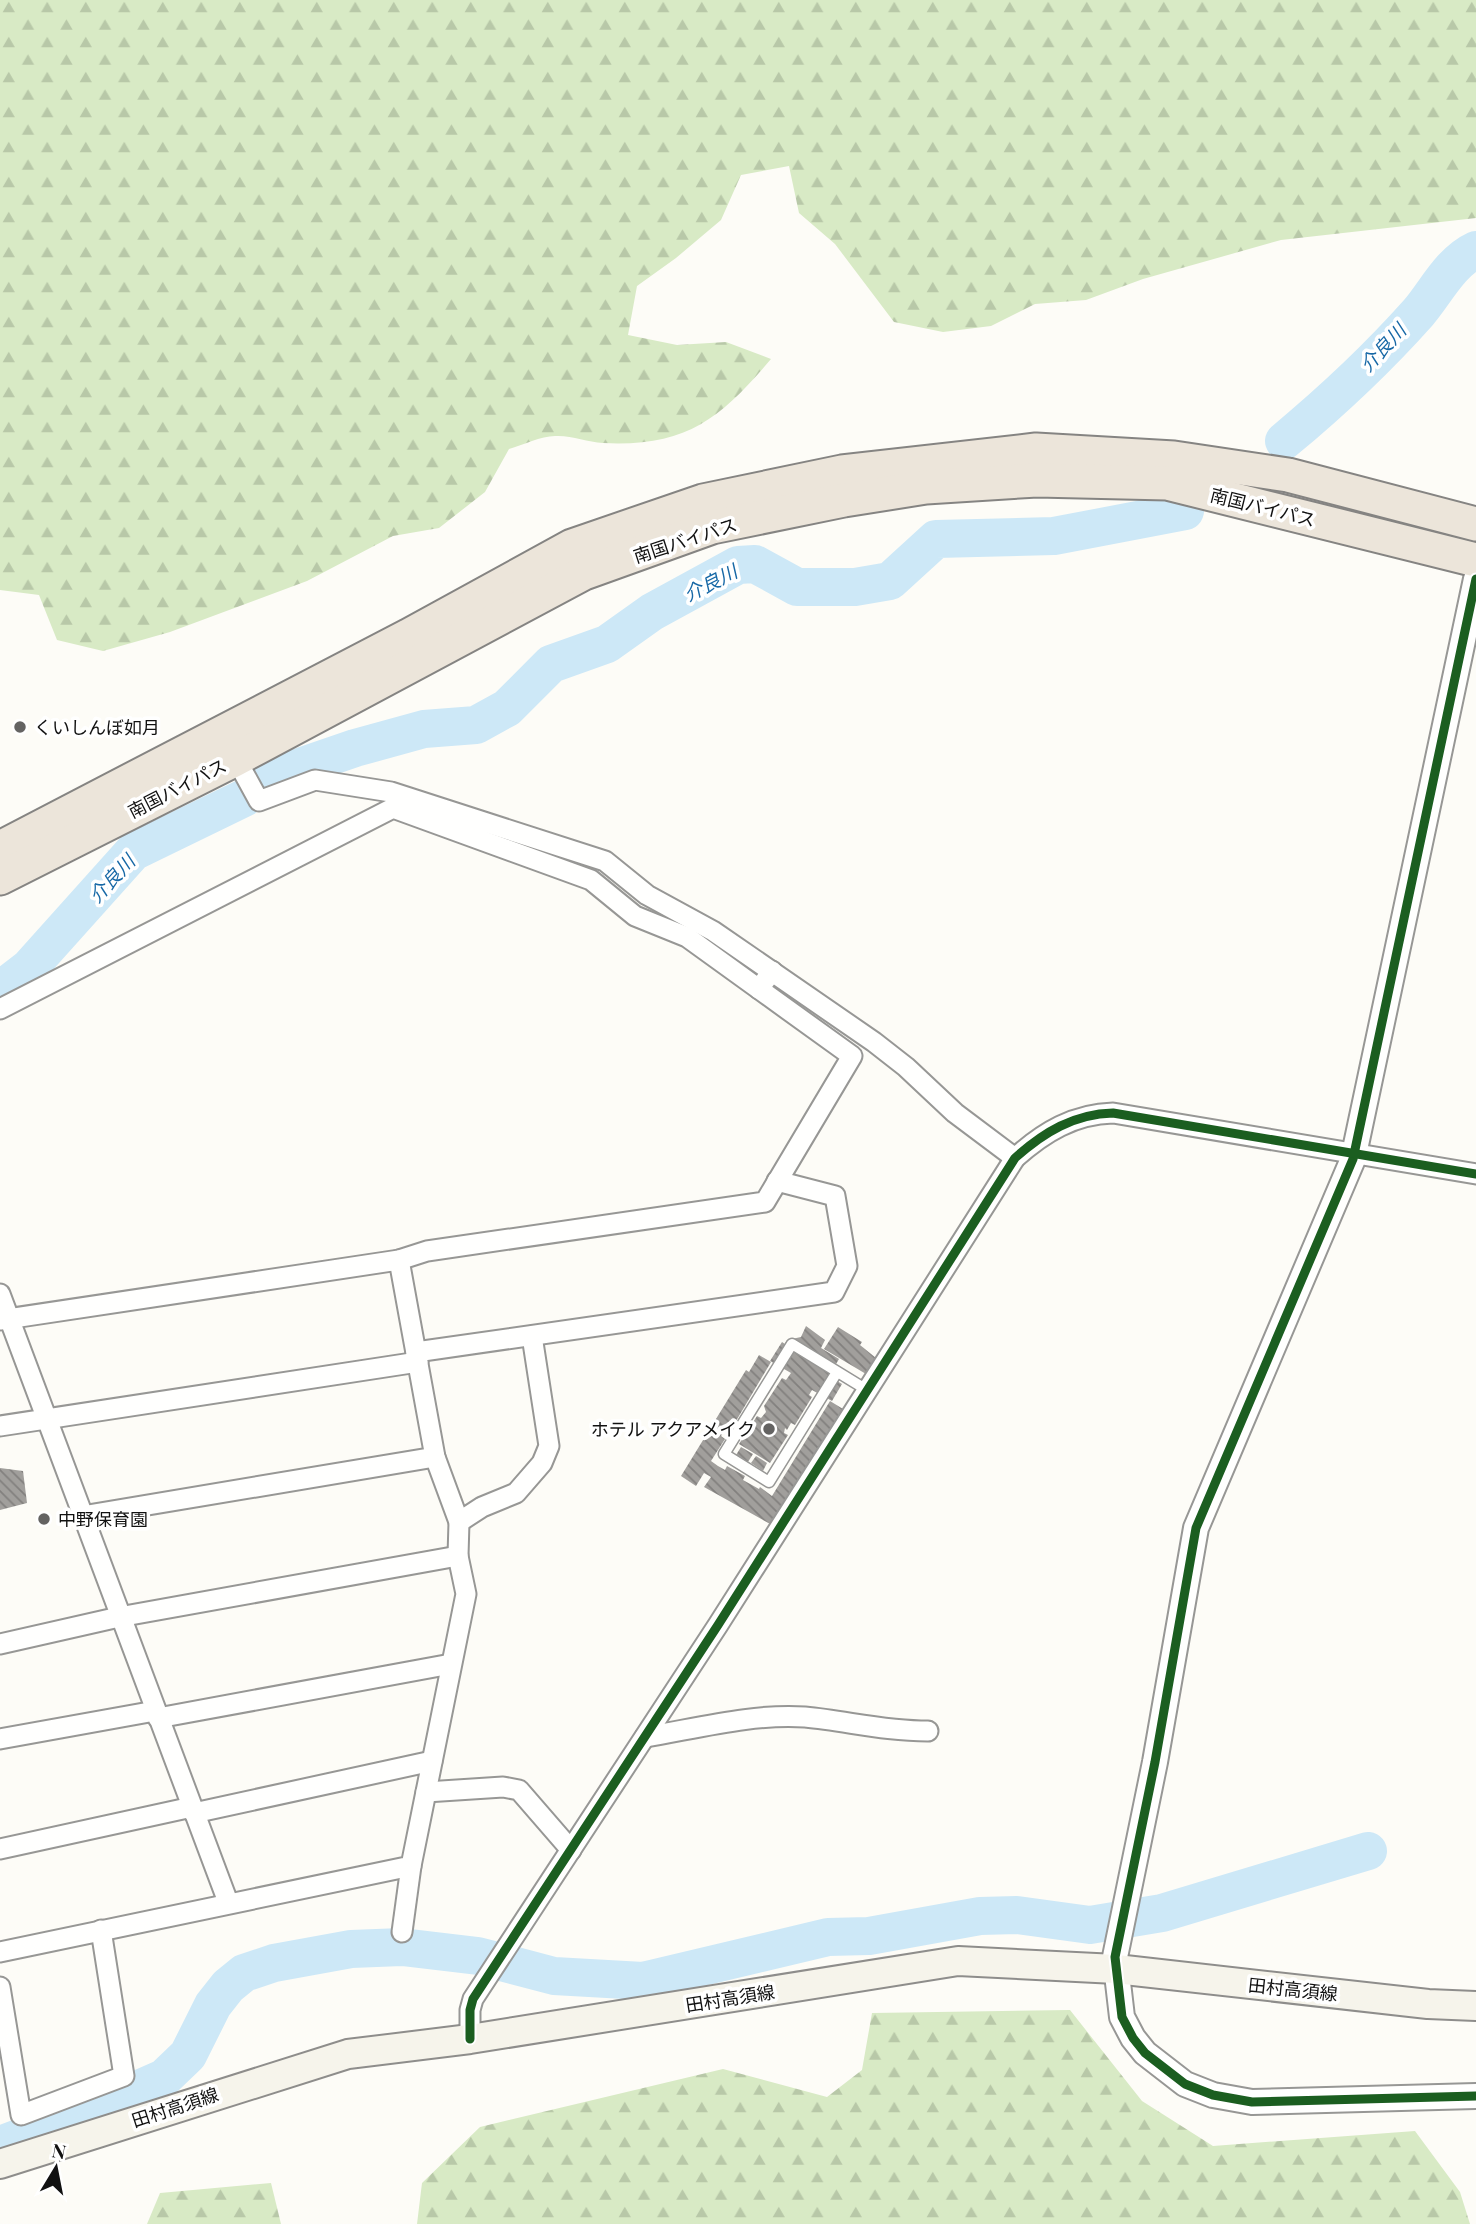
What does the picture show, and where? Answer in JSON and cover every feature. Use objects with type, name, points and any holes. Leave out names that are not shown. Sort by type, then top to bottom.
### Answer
[{"type":"highway","name":"南国バイパス","points":[[0,848],[396,642],[572,546],[703,501],[842,472],[1036,450],[1174,458],[1288,475],[1476,524]]},
{"type":"highway","name":"南国バイパス","points":[[0,878],[236,758],[584,573],[712,527],[844,499],[926,486],[1037,480],[1167,483],[1476,560]]},
{"type":"main road","name":"田村高須線","points":[[0,2164],[348,2054],[470,2039],[958,1961],[1116,1969],[1428,2004],[1476,2006]]},
{"type":"street","points":[[1476,579],[1354,1153],[1196,1528],[1118,1936],[1116,1969],[1122,2017],[1145,2053],[1185,2084],[1213,2095],[1252,2102],[1476,2096]]},
{"type":"street","points":[[236,758],[259,801],[305,781],[355,784],[391,792],[605,862],[647,895],[713,931],[772,971],[906,1067],[955,1113],[1015,1158]]},
{"type":"street","points":[[0,1009],[393,808],[591,880],[635,916],[687,937],[852,1056],[765,1202],[428,1251],[399,1260],[4,1319]]},
{"type":"street","points":[[759,989],[772,971]]},
{"type":"street","points":[[470,2039],[471,2005],[498,1961],[645,1737],[1015,1158],[1068,1121],[1091,1114],[1113,1113],[1476,1174]]},
{"type":"street","points":[[0,1426],[532,1336],[834,1292],[847,1266],[835,1196],[778,1181]]},
{"type":"street","points":[[399,1260],[435,1457],[459,1522],[458,1556],[466,1594],[411,1866],[402,1932]]},
{"type":"street","points":[[0,1294],[4,1319],[45,1417],[228,1902]]},
{"type":"street","points":[[459,1522],[482,1507],[516,1493],[542,1463],[549,1446],[532,1336]]},
{"type":"street","points":[[82,1516],[435,1457]]},
{"type":"street","points":[[0,1644],[120,1617],[458,1556]]},
{"type":"street","points":[[0,1739],[452,1664]]},
{"type":"street","points":[[645,1737],[733,1722],[803,1717],[888,1731],[928,1731]]},
{"type":"street","points":[[0,1849],[432,1761]]},
{"type":"street","points":[[426,1792],[503,1787],[519,1790],[571,1850]]},
{"type":"street","points":[[0,1952],[228,1902],[411,1866]]},
{"type":"street","points":[[0,1987],[21,2115],[124,2076],[101,1930]]},
{"type":"lane","points":[[837,1372],[769,1482],[724,1454],[792,1344],[867,1390]]},
{"type":"green space","points":[[0,0],[1476,0],[1476,218],[1281,240],[1143,279],[1086,300],[1035,304],[991,326],[943,332],[894,322],[835,244],[799,213],[789,166],[741,175],[721,220],[637,286],[628,335],[677,345],[726,342],[771,359],[735,398],[717,413],[679,434],[657,440],[603,443],[550,436],[509,449],[485,492],[439,528],[393,536],[307,581],[170,632],[103,651],[57,640],[39,595],[0,590]]},
{"type":"green space","points":[[1070,2010],[1142,2101],[1213,2146],[1415,2131],[1460,2192],[1470,2224],[417,2224],[422,2183],[480,2127],[723,2069],[827,2097],[862,2070],[872,2013]]},
{"type":"green space","points":[[271,2183],[281,2224],[147,2224],[160,2193]]},
{"type":"building","points":[[806,1326],[825,1340],[821,1348],[839,1359],[829,1376],[842,1384],[832,1401],[812,1390],[809,1395],[812,1397],[795,1425],[791,1423],[787,1430],[785,1428],[784,1433],[788,1435],[770,1463],[739,1444],[757,1416],[761,1418],[766,1412],[764,1406],[782,1378],[786,1380],[791,1373],[770,1361],[782,1342],[785,1344],[787,1340],[801,1337]]},
{"type":"building","points":[[838,1327],[862,1342],[860,1345],[876,1358],[866,1374],[824,1349]]},
{"type":"building","points":[[759,1355],[771,1362],[736,1421],[732,1419],[721,1436],[725,1439],[711,1461],[718,1466],[725,1470],[727,1466],[745,1476],[743,1480],[772,1496],[830,1401],[843,1409],[772,1525],[704,1487],[711,1477],[704,1473],[696,1486],[681,1476],[746,1370],[749,1372]]},
{"type":"building","points":[[741,1447],[753,1454],[748,1462],[736,1455]]},
{"type":"building","points":[[756,1456],[767,1463],[763,1471],[751,1463]]},
{"type":"building","name":"中野保育園","points":[[0,1468],[23,1471],[27,1503],[0,1510]]},
{"type":"waterway","name":"介良川","points":[[1284,441],[1370,363],[1418,313],[1458,262],[1476,250]]},
{"type":"waterway","name":"介良川","points":[[261,787],[288,771],[355,748],[424,729],[476,725],[507,708],[551,664],[607,644],[652,612],[738,565],[755,564],[797,587],[855,587],[890,581],[936,539],[1054,536],[1185,511]]},
{"type":"waterway","name":"介良川","points":[[0,990],[29,968],[133,852],[244,798]]},
{"type":"waterway","points":[[0,2145],[87,2112],[164,2078],[188,2055],[213,2005],[228,1986],[244,1973],[274,1963],[351,1949],[402,1947],[478,1956],[554,1976],[643,1981],[828,1937],[869,1936],[980,1916],[1017,1915],[1090,1925],[1162,1913],[1368,1851]]},
{"type":"cycle path","points":[[1476,579],[1353,1159],[1196,1528],[1155,1762],[1115,1957],[1122,2017],[1133,2038],[1145,2053],[1185,2084],[1213,2095],[1252,2102],[1476,2096]]},
{"type":"cycle path","points":[[470,2039],[470,2010],[473,1999],[718,1625],[1015,1158],[1060,1126],[1085,1117],[1113,1113],[1476,1174]]},
{"type":"place","name":"くいしんぼ如月","points":[[20,727]]},
{"type":"place","name":"ホテル アクアメイク","points":[[769,1429]]},
{"type":"place","name":"中野保育園","points":[[44,1519]]}]
